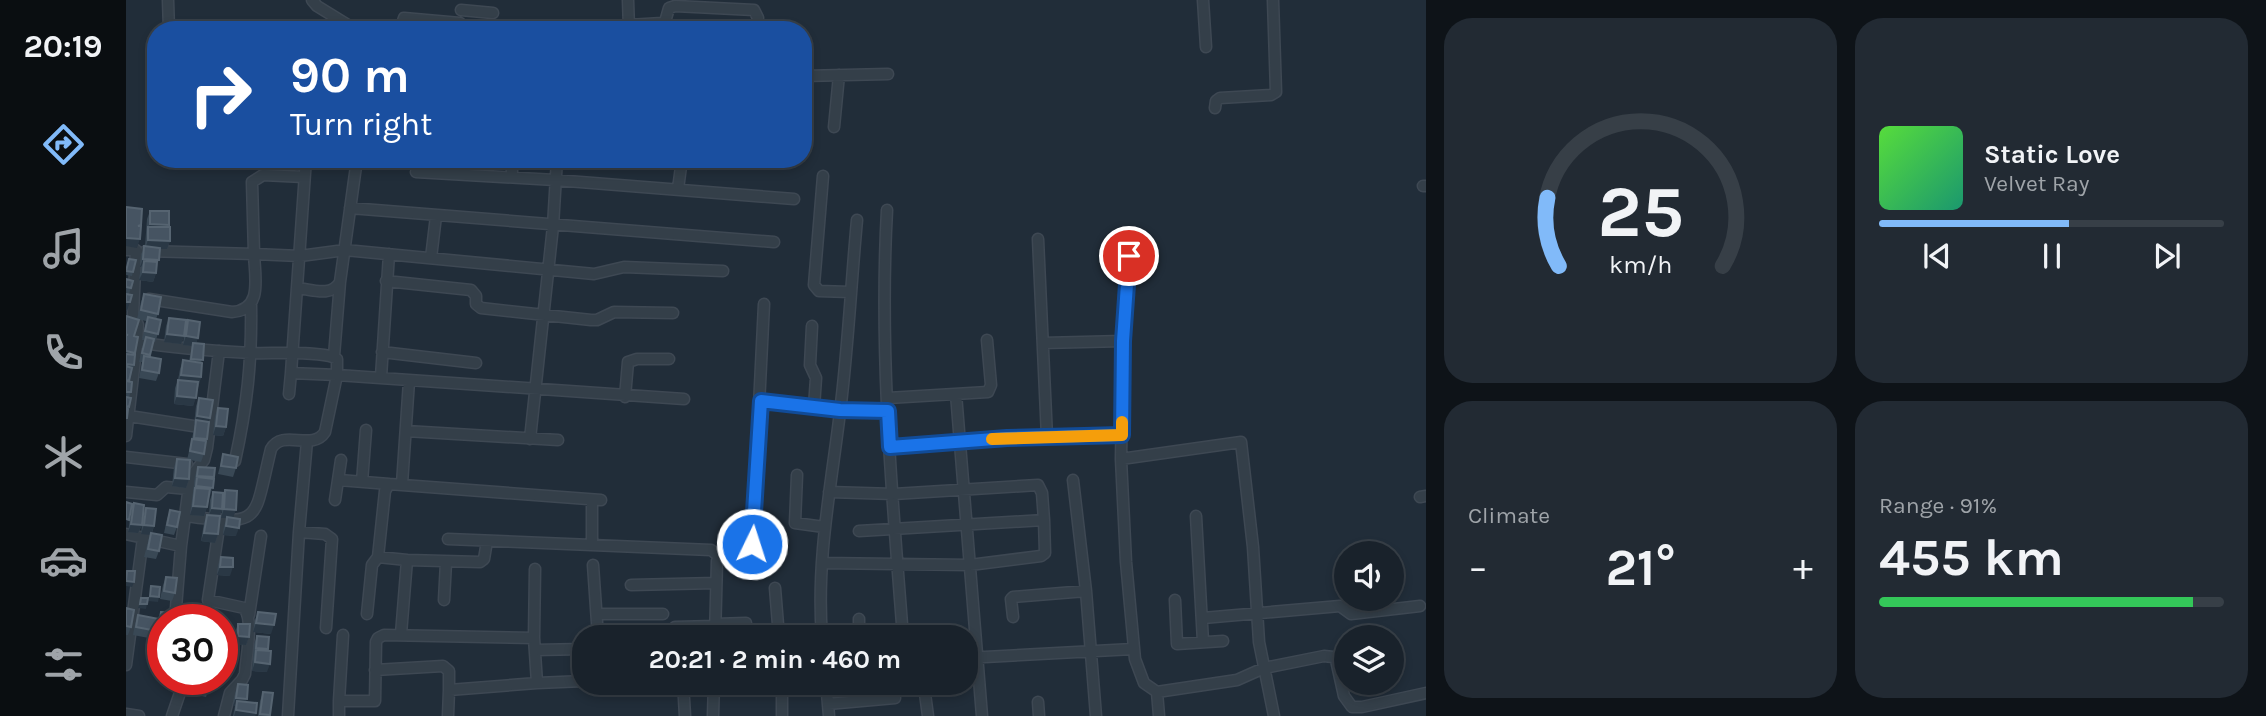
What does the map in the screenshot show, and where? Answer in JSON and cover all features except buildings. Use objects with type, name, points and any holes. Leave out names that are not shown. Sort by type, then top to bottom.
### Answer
[{"type":"street","points":[[168,0],[169,21]]},
{"type":"street","points":[[312,0],[341,21]]},
{"type":"street","points":[[628,0],[629,21]]},
{"type":"street","points":[[1203,0],[1206,47]]},
{"type":"street","points":[[1215,108],[1216,101],[1220,98],[1271,95],[1276,92],[1273,0]]},
{"type":"street","points":[[461,5],[493,13]]},
{"type":"street","points":[[665,21],[669,8],[675,6],[754,10],[758,21]]},
{"type":"street","points":[[403,21],[404,18],[425,21]]},
{"type":"street","points":[[812,76],[888,74]]},
{"type":"street","points":[[834,127],[839,75]]},
{"type":"street","points":[[289,394],[305,168]]},
{"type":"street","points":[[185,516],[220,522],[248,519],[256,509],[271,449],[275,443],[282,439],[307,441],[321,438],[325,432],[337,375],[338,363],[334,356],[340,282],[356,168]]},
{"type":"street","points":[[512,168],[512,177]]},
{"type":"street","points":[[530,439],[553,226],[556,168]]},
{"type":"street","points":[[678,189],[681,168]]},
{"type":"street","points":[[416,172],[794,199]]},
{"type":"street","points":[[234,461],[247,398],[252,353],[251,305],[255,294],[252,182],[262,176],[304,177]]},
{"type":"street","points":[[823,176],[814,285],[819,291],[850,292]]},
{"type":"street","points":[[351,208],[774,242]]},
{"type":"street","points":[[887,210],[883,304],[902,625]]},
{"type":"street","points":[[431,258],[436,216]]},
{"type":"street","points":[[821,625],[824,527],[840,410],[857,220]]},
{"type":"street","points":[[1038,239],[1047,437]]},
{"type":"street","points":[[126,436],[138,325],[129,317],[134,297],[131,250],[300,256],[345,250],[594,274],[624,267],[723,271]]},
{"type":"street","points":[[381,377],[388,254]]},
{"type":"street","points":[[1129,256],[1123,341],[1121,459],[1133,649],[1144,683],[1157,692],[1237,680],[1264,668],[1324,656],[1333,657],[1339,670],[1344,696],[1352,706],[1362,707],[1426,693]]},
{"type":"street","points":[[386,281],[471,290],[481,309],[542,316],[597,320],[614,312],[673,313]]},
{"type":"street","points":[[298,288],[330,292],[336,289],[340,282]]},
{"type":"street","points":[[134,297],[232,312],[242,311],[251,305]]},
{"type":"street","points":[[448,539],[711,550],[719,556],[748,552],[752,547],[764,304]]},
{"type":"street","points":[[812,326],[810,365],[816,378],[814,407]]},
{"type":"street","points":[[888,398],[984,394],[991,389],[987,340]]},
{"type":"street","points":[[1043,343],[1123,341]]},
{"type":"street","points":[[137,342],[219,351],[334,356]]},
{"type":"street","points":[[176,604],[188,489],[190,478],[204,460],[219,351]]},
{"type":"street","points":[[382,352],[476,363]]},
{"type":"street","points":[[625,397],[628,362],[637,359],[669,359]]},
{"type":"street","points":[[291,373],[684,399]]},
{"type":"street","points":[[402,484],[409,381]]},
{"type":"street","points":[[956,394],[970,565],[971,625]]},
{"type":"street","points":[[761,401],[840,410],[888,411]]},
{"type":"street","points":[[129,416],[209,429]]},
{"type":"street","points":[[362,482],[366,430]]},
{"type":"street","points":[[406,431],[558,440]]},
{"type":"street","points":[[890,447],[960,441],[1122,435]]},
{"type":"street","points":[[288,716],[307,441]]},
{"type":"street","points":[[1121,459],[1241,442],[1253,547],[1257,615],[1274,716]]},
{"type":"street","points":[[126,457],[200,466]]},
{"type":"street","points":[[335,500],[341,460]]},
{"type":"street","points":[[797,475],[794,523],[824,527]]},
{"type":"street","points":[[339,480],[597,500],[592,545]]},
{"type":"street","points":[[1073,480],[1092,652],[1096,716]]},
{"type":"street","points":[[367,614],[372,565],[377,557],[385,491],[389,485]]},
{"type":"street","points":[[822,563],[970,565],[1044,555],[1042,493],[1038,485],[894,494],[829,492]]},
{"type":"street","points":[[126,492],[157,495],[166,486],[188,489]]},
{"type":"street","points":[[1196,516],[1203,642]]},
{"type":"street","points":[[859,531],[1044,520]]},
{"type":"street","points":[[220,522],[208,600],[244,608],[249,615]]},
{"type":"street","points":[[299,532],[325,534],[332,539],[326,628]]},
{"type":"street","points":[[126,534],[181,546]]},
{"type":"street","points":[[224,716],[230,692],[245,674],[249,615],[261,536]]},
{"type":"street","points":[[126,665],[130,613],[143,538]]},
{"type":"street","points":[[377,557],[480,562],[484,559],[487,541]]},
{"type":"street","points":[[715,625],[719,556]]},
{"type":"street","points":[[401,634],[407,560]]},
{"type":"street","points":[[444,600],[446,562]]},
{"type":"street","points":[[593,565],[597,625]]},
{"type":"street","points":[[126,569],[139,571]]},
{"type":"street","points":[[535,569],[534,638],[537,683]]},
{"type":"street","points":[[631,585],[716,583]]},
{"type":"street","points":[[775,589],[778,625]]},
{"type":"street","points":[[1013,617],[1013,597],[1086,592]]},
{"type":"street","points":[[1175,600],[1176,642],[1223,641]]},
{"type":"street","points":[[1203,618],[1340,606],[1352,614],[1420,606]]},
{"type":"street","points":[[597,614],[663,614]]},
{"type":"street","points":[[859,619],[859,625]]},
{"type":"street","points":[[736,625],[746,623]]},
{"type":"street","points":[[340,701],[375,701],[378,638],[401,634],[534,638]]},
{"type":"street","points":[[339,716],[343,635]]},
{"type":"street","points":[[535,650],[572,649]]},
{"type":"street","points":[[978,658],[1133,649]]},
{"type":"street","points":[[375,670],[443,666],[449,671],[448,716]]},
{"type":"street","points":[[449,690],[572,682]]},
{"type":"street","points":[[1157,692],[1159,716]]},
{"type":"street","points":[[172,716],[179,695]]},
{"type":"street","points":[[683,695],[685,716]]},
{"type":"street","points":[[713,716],[714,695]]},
{"type":"street","points":[[782,695],[782,716]]},
{"type":"street","points":[[925,695],[928,716]]},
{"type":"street","points":[[978,695],[982,716]]},
{"type":"street","points":[[829,710],[895,698]]},
{"type":"street","points":[[1038,702],[1039,716]]},
{"type":"street","points":[[126,715],[139,716]]},
{"type":"slow traffic","points":[[992,439],[1122,435],[1122,422]]},
{"type":"route","points":[[752,544],[761,401],[840,410],[888,411],[890,447],[1007,438],[1122,435],[1123,341],[1129,256]]}]
